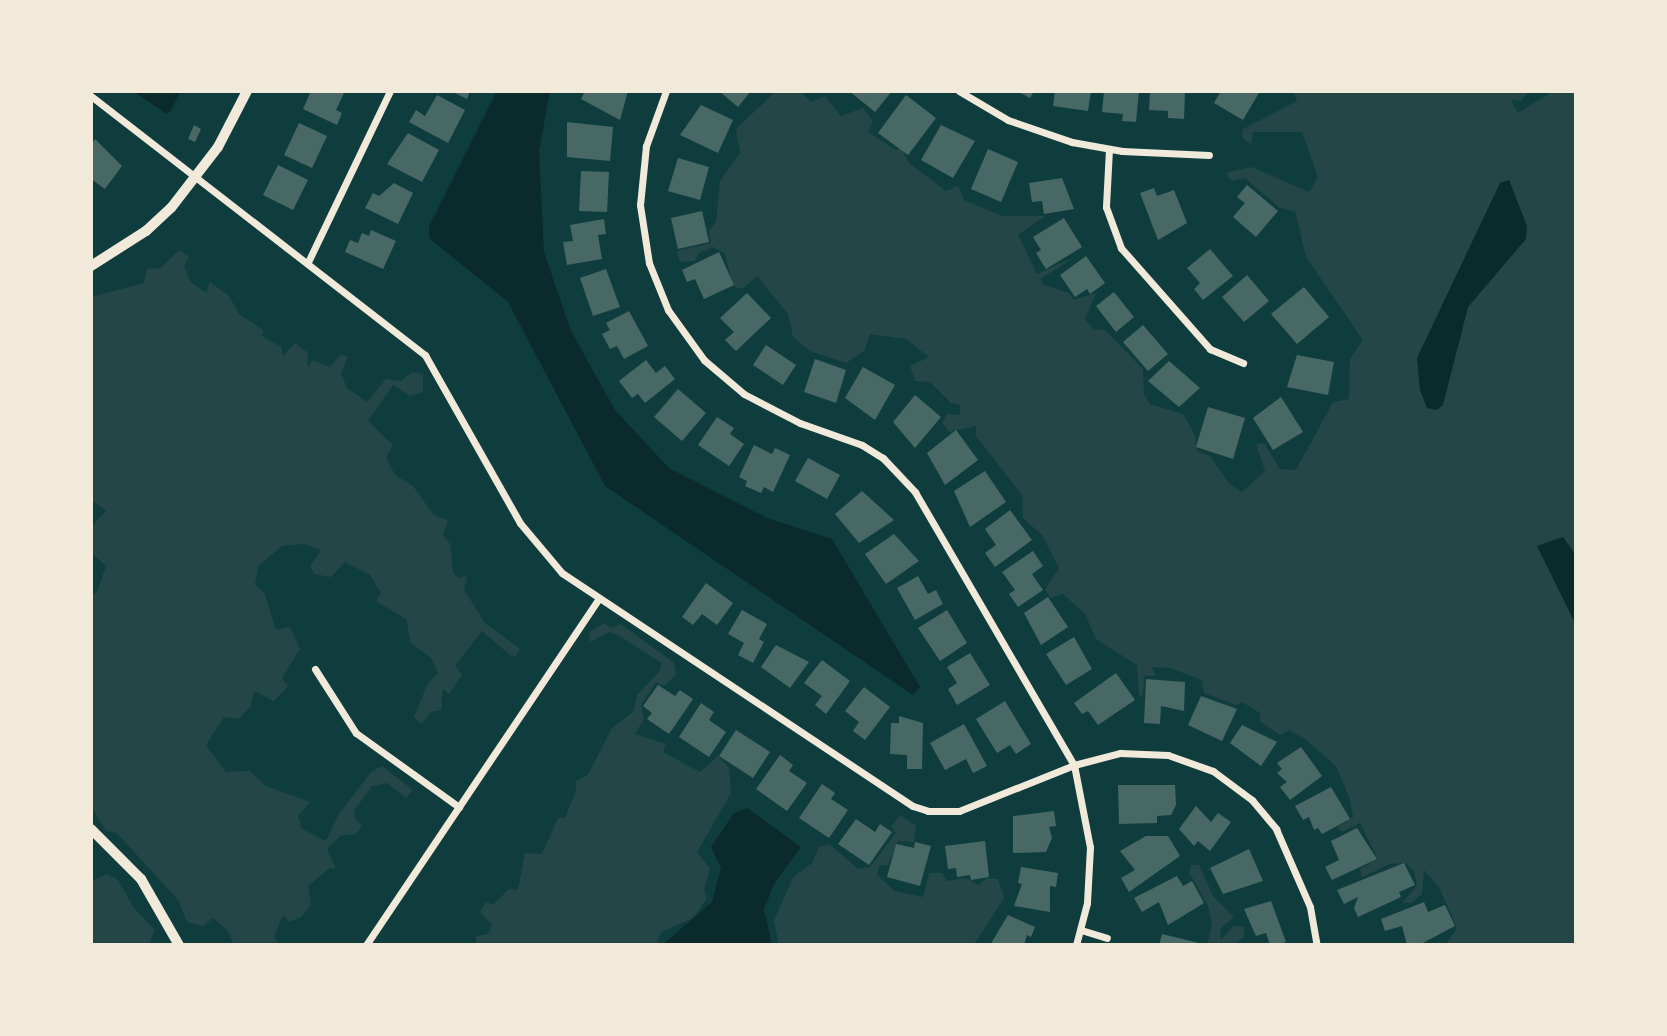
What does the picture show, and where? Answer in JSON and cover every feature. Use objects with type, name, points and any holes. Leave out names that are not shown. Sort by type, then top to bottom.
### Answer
[{"type":"street","points":[[91,266],[146,231],[198,178],[247,91]]},
{"type":"street","points":[[308,262],[390,91]]},
{"type":"street","points":[[666,91],[646,146],[640,205],[649,263],[668,310],[704,360],[744,394],[790,419],[862,445],[902,475],[1074,765],[1090,848],[1081,930],[1076,945]]},
{"type":"street","points":[[959,91],[1008,120],[1109,149],[1209,155]]},
{"type":"street","points":[[91,96],[425,355],[536,546],[562,573],[913,806],[928,811],[959,810],[1074,765],[1120,753],[1144,752],[1191,761],[1233,784],[1265,814],[1287,851],[1310,907],[1317,945]]},
{"type":"street","points":[[1109,149],[1107,207],[1121,248],[1210,349],[1243,363]]},
{"type":"street","points":[[366,945],[599,598]]},
{"type":"street","points":[[315,669],[356,733],[459,807]]},
{"type":"street","points":[[91,829],[141,879],[179,945]]},
{"type":"street","points":[[1081,930],[1107,938]]},
{"type":"shaded area","points":[[133,91],[181,91],[170,112],[165,113]]},
{"type":"shaded area","points":[[497,91],[550,91],[539,151],[544,252],[571,331],[615,410],[669,468],[767,518],[832,539],[920,687],[913,695],[605,486],[508,302],[429,238],[429,227]]},
{"type":"shaded area","points":[[776,91],[800,91],[811,102],[825,96],[841,116],[863,108],[873,121],[868,132],[896,150],[901,148],[909,163],[946,191],[958,186],[964,200],[1002,216],[1045,216],[1018,235],[1037,274],[1077,256],[1040,279],[1044,285],[1069,293],[1073,300],[1096,293],[1085,319],[1094,330],[1104,329],[1143,369],[1144,395],[1150,404],[1183,414],[1196,437],[1197,451],[1210,456],[1229,483],[1242,492],[1265,471],[1256,444],[1264,443],[1280,469],[1296,470],[1333,402],[1349,399],[1350,359],[1363,340],[1306,257],[1295,211],[1280,208],[1245,178],[1232,181],[1227,176],[1228,172],[1252,167],[1309,192],[1318,177],[1302,132],[1253,132],[1251,144],[1242,137],[1243,129],[1297,101],[1294,91],[1529,91],[1521,101],[1511,100],[1518,113],[1553,91],[1576,91],[1576,945],[1445,945],[1457,928],[1440,889],[1424,870],[1422,894],[1412,903],[1402,903],[1417,886],[1414,871],[1405,863],[1390,864],[1362,877],[1360,869],[1378,859],[1360,823],[1342,832],[1338,827],[1353,817],[1350,799],[1336,766],[1305,739],[1289,730],[1280,735],[1260,721],[1260,713],[1242,702],[1236,705],[1204,693],[1202,680],[1170,668],[1151,667],[1156,675],[1144,676],[1143,695],[1139,696],[1137,665],[1096,639],[1085,614],[1063,594],[1051,598],[1045,590],[1059,568],[1042,535],[1023,518],[1022,495],[976,436],[976,426],[949,432],[942,423],[947,414],[960,415],[960,405],[951,403],[930,382],[915,381],[910,366],[929,357],[906,339],[870,334],[864,351],[846,363],[810,351],[793,337],[788,314],[757,276],[742,289],[733,286],[725,254],[713,247],[699,253],[695,261],[680,262],[677,251],[711,243],[709,231],[716,222],[720,181],[740,153],[736,129]]},
{"type":"shaded area","points":[[1509,180],[1527,226],[1526,239],[1468,307],[1443,405],[1437,410],[1427,408],[1420,390],[1417,358],[1500,183]]},
{"type":"shaded area","points":[[179,250],[189,256],[184,267],[191,282],[206,293],[210,282],[229,296],[239,314],[263,330],[262,336],[281,347],[283,356],[295,343],[307,352],[308,367],[312,360],[330,367],[340,355],[348,356],[341,373],[347,388],[367,402],[386,379],[401,381],[412,372],[423,374],[423,392],[410,396],[393,385],[368,421],[393,445],[386,457],[395,475],[413,486],[433,514],[448,521],[443,535],[450,544],[453,572],[458,578],[467,576],[464,590],[485,623],[520,649],[516,656],[510,655],[482,631],[455,666],[462,675],[449,694],[443,689],[441,710],[431,712],[421,724],[414,717],[428,683],[438,673],[431,658],[411,643],[406,619],[376,601],[381,593],[370,575],[345,562],[331,577],[314,574],[310,566],[321,550],[304,544],[282,546],[258,566],[255,585],[264,592],[276,630],[290,627],[300,649],[282,678],[288,686],[274,701],[254,691],[251,706],[239,719],[224,717],[206,745],[226,772],[250,771],[266,786],[310,802],[298,816],[302,829],[326,841],[339,814],[371,772],[382,766],[413,790],[406,798],[387,783],[372,786],[355,809],[354,818],[362,826],[356,834],[340,836],[327,849],[336,869],[330,868],[308,886],[311,905],[301,917],[289,922],[283,915],[274,936],[279,945],[234,945],[228,931],[213,918],[203,926],[187,922],[178,900],[117,833],[106,831],[91,806],[91,596],[97,592],[106,566],[91,552],[91,527],[106,511],[91,499],[91,297],[144,283],[147,269],[161,268]]},
{"type":"shaded area","points":[[1563,537],[1576,555],[1576,625],[1537,546]]},
{"type":"shaded area","points":[[605,623],[611,628],[621,624],[674,663],[676,675],[664,686],[656,682],[641,705],[644,719],[635,734],[666,744],[663,752],[700,772],[718,756],[729,768],[731,793],[697,852],[710,868],[704,891],[707,898],[693,918],[661,932],[656,945],[476,945],[476,936],[488,934],[492,925],[480,912],[486,902],[493,905],[509,889],[518,890],[525,853],[542,854],[558,818],[565,818],[576,791],[576,781],[588,775],[612,728],[634,711],[637,695],[659,672],[662,663],[616,634],[609,632],[590,642],[589,632]]},
{"type":"shaded area","points":[[747,808],[801,847],[774,884],[764,909],[772,945],[662,945],[712,902],[721,868],[711,847],[734,813]]},
{"type":"shaded area","points":[[900,815],[916,826],[914,842],[898,841],[888,865],[879,866],[877,875],[895,891],[923,897],[929,873],[942,873],[947,881],[966,878],[978,885],[987,878],[998,879],[1004,898],[974,945],[779,945],[774,921],[793,877],[812,863],[819,847],[829,844],[858,869],[870,867],[896,833],[891,826]]},
{"type":"shaded area","points":[[1191,865],[1199,865],[1213,896],[1234,917],[1220,929],[1221,940],[1233,926],[1244,927],[1244,937],[1234,945],[1207,944],[1212,925],[1208,906],[1189,872]]},
{"type":"shaded area","points":[[107,874],[118,880],[134,908],[155,930],[149,944],[162,945],[91,945],[91,881]]},
{"type":"building","points":[[311,91],[344,93],[336,110],[342,113],[337,125],[303,109]]},
{"type":"building","points":[[451,91],[470,91],[467,99]]},
{"type":"building","points":[[585,91],[628,91],[620,120],[581,99]]},
{"type":"building","points":[[719,91],[751,91],[738,107]]},
{"type":"building","points":[[849,91],[892,91],[875,112]]},
{"type":"building","points":[[1017,91],[1034,91],[1030,98]]},
{"type":"building","points":[[1055,91],[1091,91],[1088,111],[1053,106]]},
{"type":"building","points":[[1104,91],[1139,91],[1136,122],[1122,121],[1123,114],[1102,112]]},
{"type":"building","points":[[1150,91],[1185,91],[1184,119],[1168,118],[1168,111],[1149,110]]},
{"type":"building","points":[[1221,91],[1260,91],[1243,120],[1214,103]]},
{"type":"building","points":[[437,95],[465,110],[448,143],[409,122],[416,110],[425,116]]},
{"type":"building","points":[[906,95],[936,118],[908,155],[878,133]]},
{"type":"building","points":[[701,105],[733,120],[718,153],[680,135]]},
{"type":"building","points":[[567,122],[613,127],[610,161],[567,157]]},
{"type":"building","points":[[299,123],[327,136],[312,168],[284,155]]},
{"type":"building","points":[[194,125],[201,129],[195,142],[188,139]]},
{"type":"building","points":[[941,125],[975,141],[953,178],[921,160]]},
{"type":"building","points":[[408,133],[439,150],[422,182],[387,164]]},
{"type":"building","points":[[95,139],[122,166],[105,189],[91,179],[91,145]]},
{"type":"building","points":[[988,149],[1018,162],[1001,202],[971,189]]},
{"type":"building","points":[[678,158],[709,167],[700,200],[668,191]]},
{"type":"building","points":[[278,165],[308,180],[293,210],[263,195]]},
{"type":"building","points":[[581,171],[609,172],[607,212],[579,211]]},
{"type":"building","points":[[1062,178],[1074,209],[1044,214],[1042,201],[1032,202],[1029,183]]},
{"type":"building","points":[[394,183],[413,193],[398,224],[365,208],[373,193],[379,196]]},
{"type":"building","points":[[1247,185],[1278,211],[1256,237],[1233,217],[1245,203],[1237,197]]},
{"type":"building","points":[[1154,188],[1157,196],[1174,190],[1187,223],[1158,240],[1140,193]]},
{"type":"building","points":[[702,211],[709,242],[678,249],[671,218]]},
{"type":"building","points":[[1064,218],[1082,247],[1046,269],[1036,253],[1041,250],[1033,237]]},
{"type":"building","points":[[604,219],[606,234],[598,235],[602,259],[567,265],[563,242],[573,241],[570,225]]},
{"type":"building","points":[[371,230],[396,241],[383,269],[345,252],[350,240],[358,243],[362,233],[369,236]]},
{"type":"building","points":[[1210,249],[1233,276],[1203,300],[1194,289],[1200,283],[1187,268]]},
{"type":"building","points":[[719,252],[734,285],[704,299],[695,279],[687,282],[682,270]]},
{"type":"building","points":[[1086,256],[1105,283],[1090,294],[1087,289],[1075,297],[1060,275]]},
{"type":"building","points":[[606,269],[620,307],[593,316],[580,278]]},
{"type":"building","points":[[1247,275],[1269,301],[1244,322],[1222,297]]},
{"type":"building","points":[[1304,287],[1329,317],[1297,344],[1271,314]]},
{"type":"building","points":[[1114,292],[1134,317],[1116,332],[1096,306]]},
{"type":"building","points":[[747,293],[771,318],[736,351],[725,340],[734,332],[720,318]]},
{"type":"building","points":[[629,311],[648,346],[624,359],[617,346],[610,349],[602,334],[610,330],[606,323]]},
{"type":"building","points":[[1143,325],[1168,354],[1148,371],[1123,342]]},
{"type":"building","points":[[766,345],[796,365],[783,385],[753,365]]},
{"type":"building","points":[[1297,355],[1334,362],[1328,395],[1287,387]]},
{"type":"building","points":[[815,359],[846,370],[836,403],[804,392]]},
{"type":"building","points":[[646,360],[656,373],[665,366],[675,379],[645,403],[638,394],[632,398],[619,381]]},
{"type":"building","points":[[1169,361],[1200,388],[1179,407],[1148,381]]},
{"type":"building","points":[[863,367],[895,385],[875,420],[845,398]]},
{"type":"building","points":[[678,389],[706,413],[682,441],[654,417]]},
{"type":"building","points":[[915,395],[941,417],[915,448],[893,422]]},
{"type":"building","points":[[1281,397],[1303,432],[1273,450],[1253,418]]},
{"type":"building","points":[[1208,407],[1245,418],[1233,459],[1196,447]]},
{"type":"building","points":[[717,417],[734,428],[730,434],[744,444],[729,466],[698,445]]},
{"type":"building","points":[[956,430],[978,460],[945,485],[927,453]]},
{"type":"building","points":[[754,445],[772,454],[775,448],[790,455],[773,492],[764,487],[761,493],[745,486],[747,481],[739,477]]},
{"type":"building","points":[[808,458],[840,475],[827,499],[795,481]]},
{"type":"building","points":[[985,471],[1006,502],[970,527],[954,491]]},
{"type":"building","points":[[862,491],[894,520],[859,543],[835,514]]},
{"type":"building","points":[[1010,510],[1032,540],[995,567],[985,553],[996,545],[985,529]]},
{"type":"building","points":[[894,534],[919,561],[886,584],[865,554]]},
{"type":"building","points":[[1033,551],[1043,566],[1032,574],[1043,590],[1018,607],[1009,594],[1015,590],[1002,572]]},
{"type":"building","points":[[918,576],[928,594],[936,590],[943,604],[915,620],[897,588]]},
{"type":"building","points":[[706,583],[733,603],[717,625],[702,614],[693,625],[682,617]]},
{"type":"building","points":[[1048,597],[1068,627],[1041,645],[1024,613]]},
{"type":"building","points":[[742,610],[767,624],[759,639],[764,642],[753,663],[738,655],[744,643],[728,634]]},
{"type":"building","points":[[947,610],[967,643],[940,661],[918,628]]},
{"type":"building","points":[[1074,637],[1092,669],[1066,685],[1046,654]]},
{"type":"building","points":[[776,645],[809,662],[790,688],[761,667]]},
{"type":"building","points":[[970,653],[990,685],[957,705],[948,689],[957,683],[947,667]]},
{"type":"building","points":[[822,660],[850,681],[826,714],[815,705],[822,696],[804,683]]},
{"type":"building","points":[[1116,673],[1135,700],[1098,725],[1088,711],[1082,714],[1074,703]]},
{"type":"building","points":[[1146,679],[1185,682],[1184,711],[1161,706],[1160,724],[1144,723]]},
{"type":"building","points":[[658,685],[675,696],[680,690],[693,699],[669,734],[647,719],[652,713],[643,706]]},
{"type":"building","points":[[864,687],[890,707],[865,740],[853,731],[859,722],[845,711]]},
{"type":"building","points":[[1201,696],[1237,709],[1222,741],[1188,725]]},
{"type":"building","points":[[1005,701],[1031,744],[1016,754],[1010,745],[997,753],[976,719]]},
{"type":"building","points":[[701,703],[714,712],[709,720],[726,732],[709,757],[679,737]]},
{"type":"building","points":[[899,716],[923,723],[922,769],[907,769],[907,755],[890,754],[891,723],[899,723]]},
{"type":"building","points":[[964,724],[987,766],[973,773],[966,759],[945,770],[930,743]]},
{"type":"building","points":[[1242,725],[1277,742],[1261,766],[1230,743]]},
{"type":"building","points":[[736,730],[770,752],[753,778],[719,756]]},
{"type":"building","points":[[1301,747],[1322,776],[1290,800],[1280,787],[1287,782],[1277,773],[1282,769],[1277,763]]},
{"type":"building","points":[[780,755],[793,765],[789,771],[807,783],[787,811],[756,789]]},
{"type":"building","points":[[822,784],[835,793],[831,799],[848,810],[829,838],[799,818]]},
{"type":"building","points":[[1118,785],[1175,785],[1176,805],[1171,815],[1157,816],[1157,823],[1119,824]]},
{"type":"building","points":[[1331,787],[1350,819],[1322,834],[1318,828],[1314,830],[1309,817],[1303,820],[1295,806]]},
{"type":"building","points":[[1196,806],[1211,822],[1218,813],[1231,822],[1210,851],[1198,841],[1194,846],[1179,829]]},
{"type":"building","points":[[1054,811],[1056,826],[1049,827],[1052,838],[1046,852],[1013,853],[1013,816]]},
{"type":"building","points":[[856,819],[875,832],[880,824],[892,832],[869,865],[838,844]]},
{"type":"building","points":[[1357,828],[1377,859],[1332,880],[1325,867],[1339,860],[1331,841]]},
{"type":"building","points":[[1146,836],[1168,836],[1180,856],[1129,892],[1121,878],[1135,870],[1120,851]]},
{"type":"building","points":[[985,841],[989,877],[971,880],[970,875],[957,877],[956,868],[948,869],[945,846]]},
{"type":"building","points":[[915,842],[931,846],[920,886],[887,877],[896,844],[914,848]]},
{"type":"building","points":[[1249,849],[1263,881],[1223,894],[1210,868]]},
{"type":"building","points":[[1404,863],[1415,885],[1399,892],[1401,897],[1358,917],[1354,908],[1358,897],[1344,904],[1337,890]]},
{"type":"building","points":[[1021,867],[1058,873],[1056,887],[1050,886],[1050,912],[1014,906],[1022,884],[1018,883]]},
{"type":"building","points":[[1177,876],[1183,886],[1192,881],[1204,903],[1168,925],[1159,902],[1142,912],[1134,898]]},
{"type":"building","points":[[1271,901],[1286,942],[1275,945],[1270,945],[1266,933],[1256,936],[1244,909]]},
{"type":"building","points":[[1424,902],[1428,912],[1445,905],[1455,926],[1419,945],[1407,945],[1402,926],[1385,931],[1381,919]]},
{"type":"building","points":[[1008,915],[1035,927],[1031,937],[1027,935],[1024,945],[990,945]]},
{"type":"building","points":[[1162,934],[1199,943],[1199,945],[1159,945]]}]
